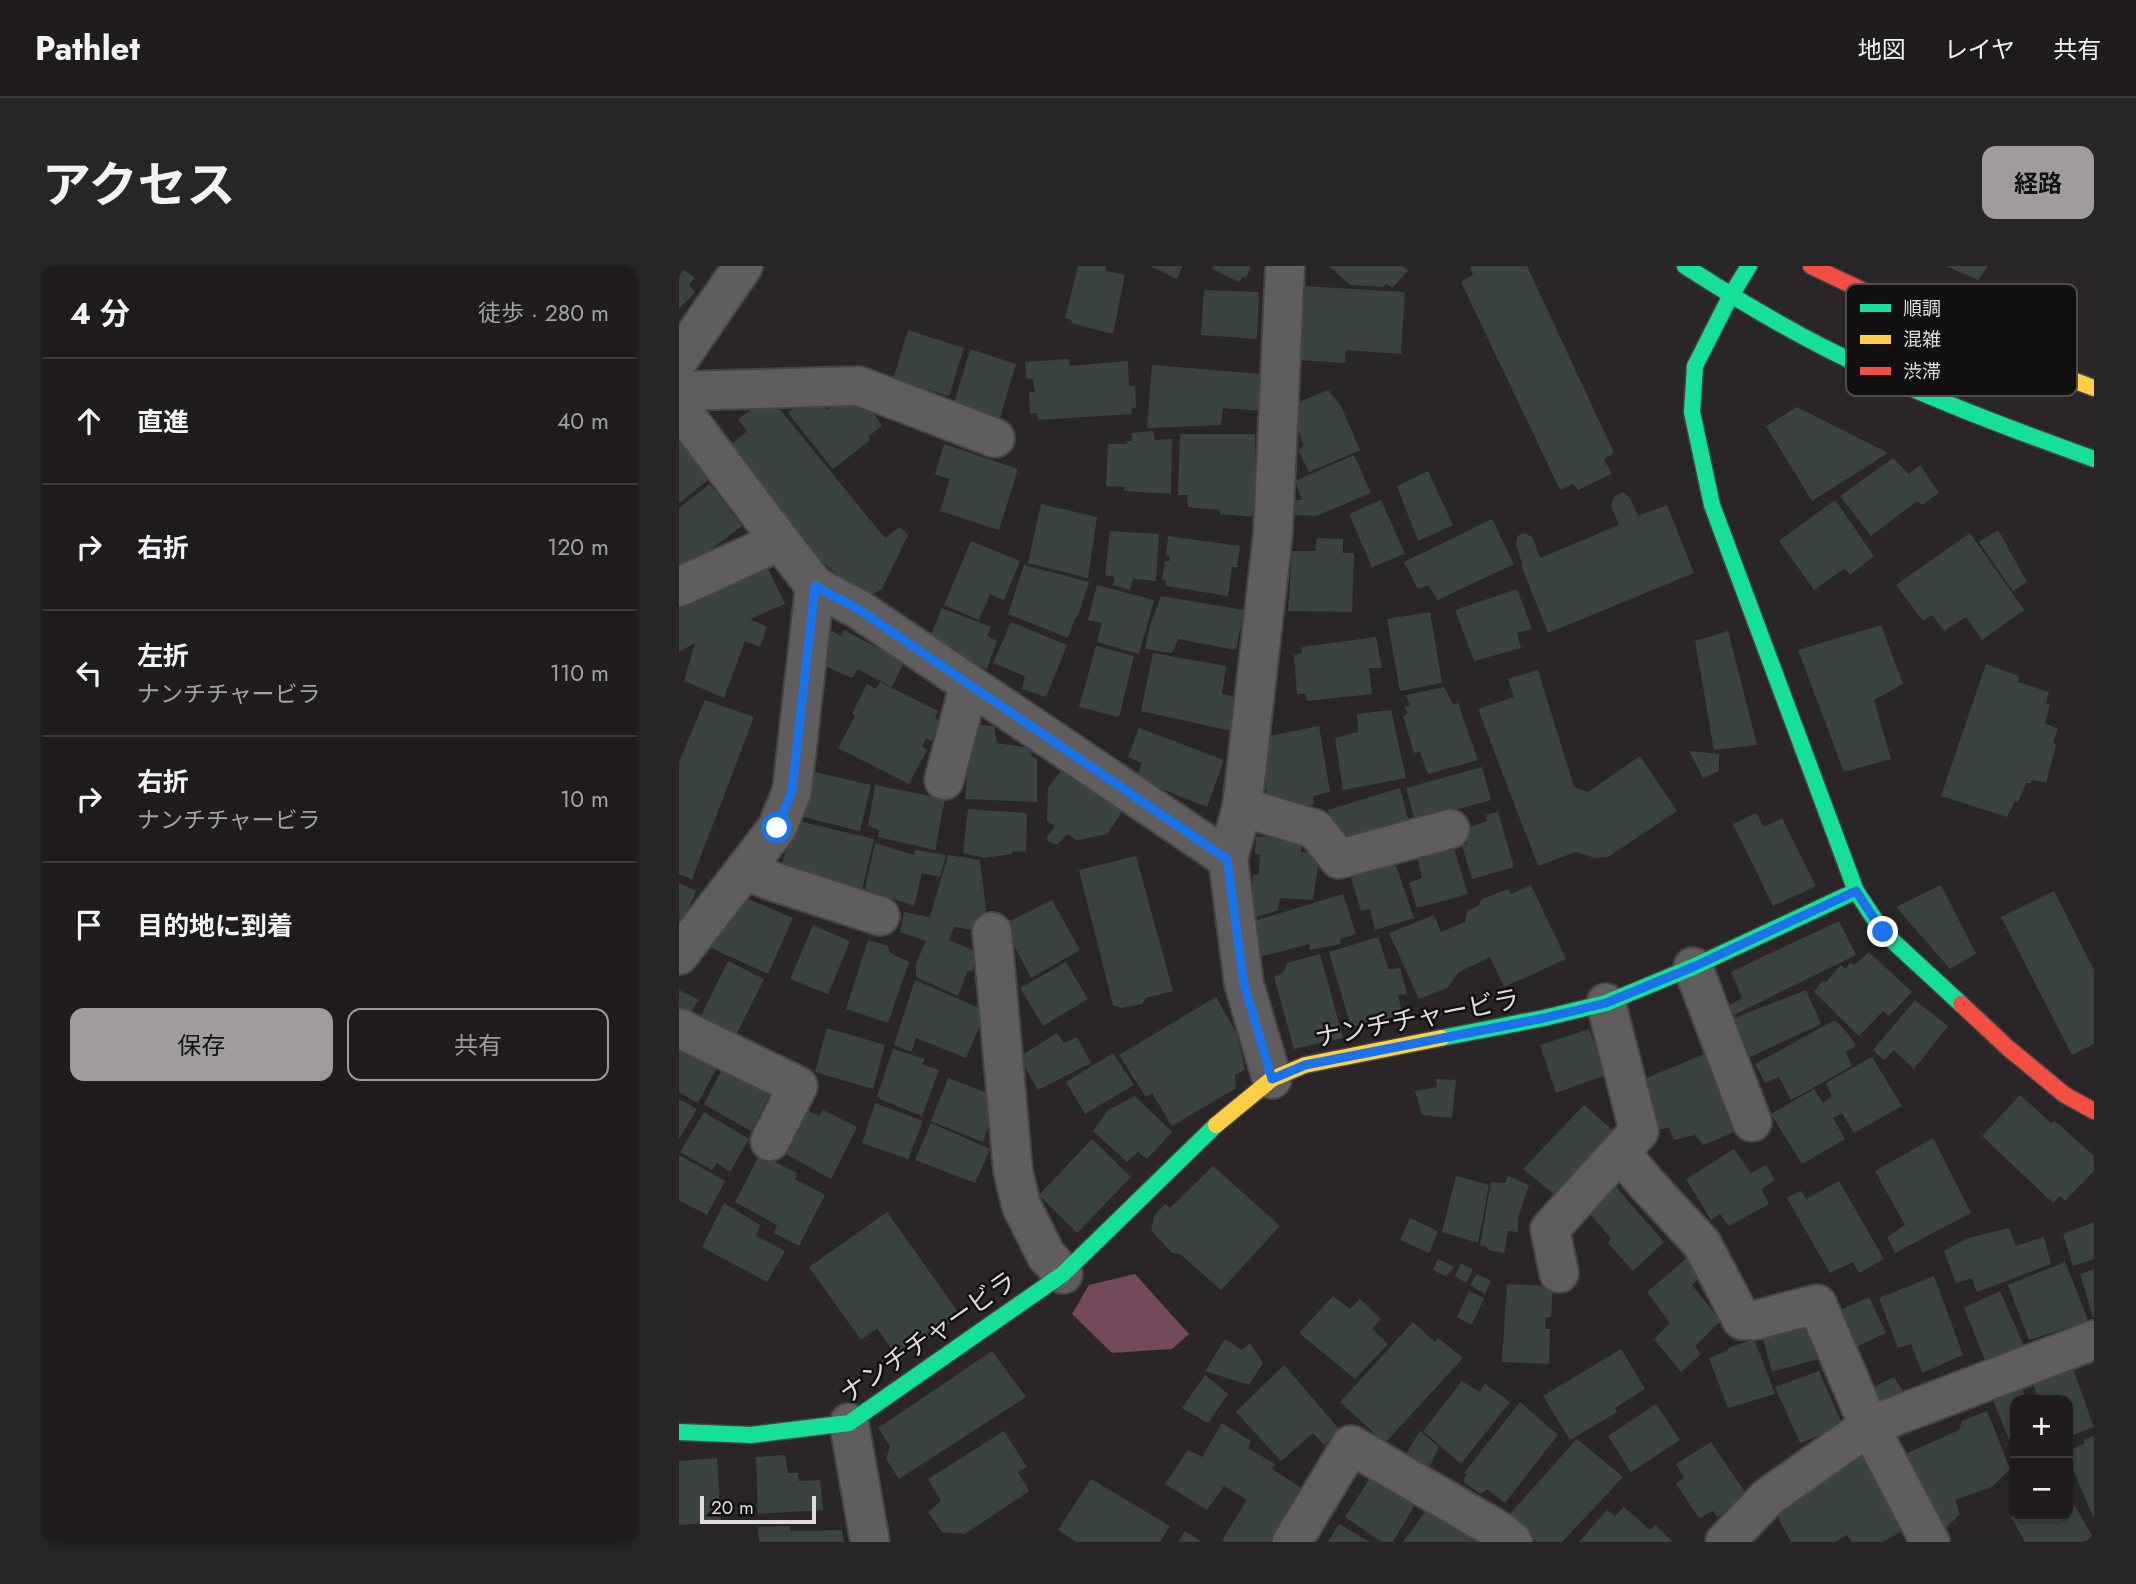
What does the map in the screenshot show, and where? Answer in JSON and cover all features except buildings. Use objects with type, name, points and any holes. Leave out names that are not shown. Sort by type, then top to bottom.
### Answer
[{"type":"street","points":[[679,359],[743,266]]},
{"type":"street","points":[[1272,1079],[1244,984],[1227,859],[1242,807],[1273,533],[1285,266]]},
{"type":"street","points":[[1685,266],[1730,297],[1846,359]]},
{"type":"street","points":[[1749,266],[1695,366],[1692,412],[1695,434],[1712,505],[1856,891],[1883,932],[1998,1039],[2065,1095],[2094,1111]]},
{"type":"street","points":[[1811,266],[1847,284]]},
{"type":"street","points":[[2077,382],[2094,388]]},
{"type":"street","points":[[679,391],[859,386],[995,438]]},
{"type":"street","points":[[1931,396],[2094,459]]},
{"type":"street","points":[[679,407],[815,586],[858,609],[1227,859]]},
{"type":"street","points":[[679,587],[780,541]]},
{"type":"street","points":[[679,955],[777,828],[792,791],[815,586]]},
{"type":"street","points":[[944,779],[969,686]]},
{"type":"street","points":[[1242,807],[1315,829],[1339,859],[1450,829]]},
{"type":"street","points":[[745,870],[880,916]]},
{"type":"street","name":"ナンチチャービラ","points":[[679,1432],[751,1435],[849,1423],[1063,1274],[1212,1128],[1272,1079],[1305,1065],[1544,1018],[1606,1003],[1693,967],[1856,891]]},
{"type":"street","points":[[992,932],[1013,1171],[1021,1205],[1046,1255],[1063,1274]]},
{"type":"street","points":[[1693,967],[1752,1122]]},
{"type":"street","points":[[1559,1273],[1550,1229],[1639,1131],[1606,1003]]},
{"type":"street","points":[[679,1028],[797,1086],[770,1141]]},
{"type":"street","points":[[1620,1152],[1702,1244],[1742,1320],[1756,1320],[1817,1304],[1869,1426],[1930,1542]]},
{"type":"street","points":[[1725,1542],[1768,1497],[1869,1426],[2094,1340]]},
{"type":"street","points":[[849,1423],[870,1542]]},
{"type":"street","points":[[1292,1542],[1350,1445],[1501,1532],[1513,1542]]},
{"type":"shaded area","points":[[1135,1274],[1189,1334],[1172,1349],[1112,1353],[1072,1314],[1089,1285]]},
{"type":"traffic: fast","points":[[1685,266],[1776,322],[1846,358]]},
{"type":"traffic: fast","points":[[1749,266],[1695,366],[1692,412],[1712,505],[1856,891],[1883,932],[1961,1004]]},
{"type":"traffic: fast","points":[[1931,396],[2094,459]]},
{"type":"traffic: fast","points":[[1441,1038],[1606,1003],[1693,967],[1856,891]]},
{"type":"traffic: fast","points":[[679,1432],[751,1435],[849,1423],[1063,1274],[1216,1125]]},
{"type":"traffic: slow","points":[[2077,382],[2094,388]]},
{"type":"traffic: slow","points":[[1216,1125],[1272,1079],[1305,1065],[1441,1038]]},
{"type":"traffic: jam","points":[[1811,266],[1849,284]]},
{"type":"traffic: jam","points":[[1961,1004],[2008,1048],[2065,1095],[2094,1111]]},
{"type":"route","points":[[777,828],[792,791],[815,586],[858,609],[1227,859],[1244,984],[1272,1079],[1305,1065],[1544,1018],[1606,1003],[1693,967],[1856,891],[1883,932]]}]
